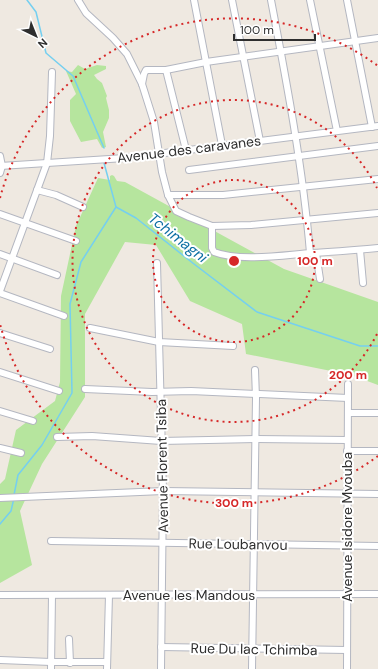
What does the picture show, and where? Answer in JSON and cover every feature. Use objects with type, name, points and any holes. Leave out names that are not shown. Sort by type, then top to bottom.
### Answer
[{"type":"street","points":[[78,0],[86,13],[113,38],[127,54],[142,84],[154,122],[168,195],[176,210],[212,226],[251,225],[378,213]]},
{"type":"street","points":[[194,0],[222,145]]},
{"type":"street","points":[[232,0],[260,141]]},
{"type":"street","points":[[271,0],[296,136],[307,219],[313,253],[320,279]]},
{"type":"street","points":[[310,0],[318,46],[337,131]]},
{"type":"street","points":[[347,0],[355,42],[375,126]]},
{"type":"street","points":[[142,84],[146,70],[166,70],[243,56],[378,38]]},
{"type":"street","points":[[166,70],[186,150]]},
{"type":"street","points":[[52,72],[50,136],[47,162],[0,290],[42,310],[64,316]]},
{"type":"street","name":"Avenue des caravanes","points":[[1,166],[125,158],[375,126]]},
{"type":"street","points":[[188,170],[378,146]]},
{"type":"street","points":[[0,156],[0,173]]},
{"type":"street","points":[[168,195],[223,195],[378,179]]},
{"type":"street","points":[[37,190],[56,195],[82,207]]},
{"type":"street","points":[[0,214],[76,241]]},
{"type":"street","points":[[212,226],[212,248],[214,252],[218,254],[273,257],[378,248]]},
{"type":"street","points":[[360,250],[363,283]]},
{"type":"street","points":[[0,254],[57,275]]},
{"type":"street","name":"Avenue Florent Tsiba","points":[[157,263],[163,490],[161,669]]},
{"type":"street","points":[[90,328],[159,342],[233,346]]},
{"type":"street","points":[[0,333],[50,349]]},
{"type":"street","points":[[252,669],[256,439],[255,370]]},
{"type":"street","points":[[0,372],[59,391]]},
{"type":"street","name":"Avenue Isidore Mvouba","points":[[347,669],[348,384]]},
{"type":"street","points":[[85,389],[152,392],[191,391],[348,398]]},
{"type":"street","points":[[0,411],[33,421]]},
{"type":"street","points":[[348,413],[378,413]]},
{"type":"street","points":[[57,437],[92,436],[161,441],[256,439],[347,440]]},
{"type":"street","points":[[0,448],[21,453]]},
{"type":"street","points":[[347,451],[378,451]]},
{"type":"street","points":[[0,498],[163,490],[378,494]]},
{"type":"street","name":"Rue Loubanvou","points":[[51,541],[378,546]]},
{"type":"street","points":[[51,666],[52,594]]},
{"type":"street","name":"Avenue les Mandous","points":[[0,595],[378,594]]},
{"type":"street","points":[[107,669],[109,595]]},
{"type":"street","points":[[69,639],[70,662]]},
{"type":"street","name":"Rue Du lac Tchimba","points":[[161,648],[347,650]]},
{"type":"street","points":[[0,660],[51,666],[70,662],[107,662]]},
{"type":"green space","points":[[78,65],[85,69],[97,65],[106,66],[106,69],[94,75],[102,83],[107,96],[109,118],[103,132],[106,147],[102,148],[97,139],[81,142],[70,121],[70,100],[76,94],[66,71],[72,72]]},
{"type":"green space","points":[[112,175],[117,181],[125,182],[284,269],[378,302],[378,385],[351,375],[246,354],[242,324],[190,301],[156,245],[125,242],[85,314],[85,397],[42,464],[20,511],[32,565],[0,583],[0,484],[5,479],[16,430],[55,401],[60,382],[61,296],[76,226],[98,178],[110,180],[110,176]]},
{"type":"waterway","name":"Tchimagni","points":[[27,0],[36,12],[46,53],[73,76],[104,148]]},
{"type":"waterway","name":"Tchimagni","points":[[104,163],[116,207],[136,218],[257,312],[360,346],[378,346]]},
{"type":"waterway","points":[[14,495],[18,475],[42,445],[72,393],[70,304],[81,262],[116,207]]},
{"type":"waterway","points":[[0,524],[11,511],[14,498]]}]
